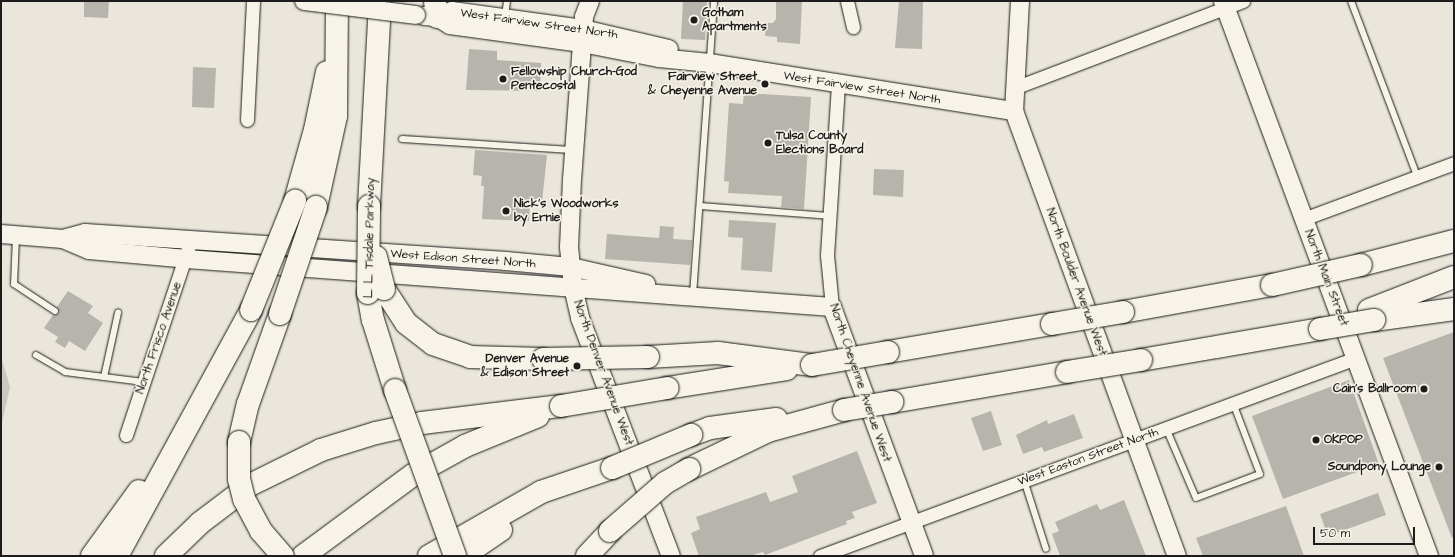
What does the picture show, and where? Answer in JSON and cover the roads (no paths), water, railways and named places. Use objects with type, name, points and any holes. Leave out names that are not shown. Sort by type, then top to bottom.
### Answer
[{"type":"highway","points":[[117,556],[250,310],[295,200],[320,107],[336,1]]},
{"type":"highway","points":[[284,556],[261,531],[244,499],[240,479],[239,442],[248,404],[316,207],[336,116],[336,1]]},
{"type":"highway","name":"L. L. Tisdale Parkway","points":[[380,1],[369,206],[368,293],[373,320],[395,390],[438,512]]},
{"type":"highway","points":[[369,206],[377,268],[389,301],[406,323],[433,344],[453,353],[485,358],[543,359],[648,357],[718,353],[812,365]]},
{"type":"highway","points":[[1395,258],[1454,231]]},
{"type":"highway","points":[[166,556],[200,523],[250,485],[321,450],[376,432],[422,423],[561,406],[1123,312],[1272,285],[1395,258],[1454,241]]},
{"type":"highway","points":[[1372,315],[1454,277]]},
{"type":"highway","points":[[463,556],[556,496],[612,468],[710,428],[844,410],[1141,360],[1320,328],[1372,315],[1454,309]]},
{"type":"highway","points":[[303,556],[413,475],[465,446],[561,406]]},
{"type":"highway","points":[[587,556],[610,531],[665,483],[690,469],[768,431],[844,410]]},
{"type":"highway","points":[[92,556],[191,421]]},
{"type":"highway","points":[[429,556],[541,492],[612,468]]},
{"type":"highway","points":[[438,512],[446,556]]},
{"type":"highway","points":[[438,512],[455,556]]},
{"type":"street","points":[[247,120],[253,1]]},
{"type":"street","name":"West Fairview Street North","points":[[304,1],[430,11],[506,10],[583,18],[710,63],[1014,111]]},
{"type":"street","points":[[846,1],[853,27]]},
{"type":"street","name":"North Boulder Avenue West","points":[[1020,1],[1014,88],[1014,111],[1177,556]]},
{"type":"street","points":[[1014,88],[1224,4],[1243,1]]},
{"type":"street","name":"North Main Street","points":[[1224,4],[1429,556]]},
{"type":"street","name":"West Fairview Street North","points":[[430,11],[450,25],[583,18]]},
{"type":"street","name":"North Denver Avenue West","points":[[583,18],[569,247],[573,287],[580,318],[671,556]]},
{"type":"street","name":"North Cheyenne Avenue West","points":[[838,84],[827,266],[832,307],[924,556]]},
{"type":"street","points":[[1303,219],[1454,163]]},
{"type":"street","name":"West Edison Street North","points":[[63,239],[86,233],[571,268],[693,296]]},
{"type":"street","name":"West Edison Street North","points":[[9,235],[63,239],[89,250],[186,259],[832,307]]},
{"type":"street","name":"North Frisco Avenue","points":[[126,435],[186,259],[191,240]]},
{"type":"street","name":"West Easton Street North","points":[[820,556],[1356,358]]},
{"type":"lane","points":[[693,296],[714,1]]},
{"type":"lane","points":[[1351,1],[1417,176]]},
{"type":"lane","points":[[402,139],[574,150]]},
{"type":"lane","points":[[700,206],[829,216]]},
{"type":"lane","points":[[9,235],[14,284],[55,311]]},
{"type":"lane","points":[[104,376],[118,313]]},
{"type":"lane","points":[[36,355],[65,372],[144,382]]},
{"type":"lane","points":[[1166,428],[1196,498],[1210,493],[1260,474],[1233,403]]},
{"type":"lane","points":[[1024,480],[1046,548]]},
{"type":"place","name":"Gotham Apartments","points":[[694,20]]},
{"type":"place","name":"Fellowship Church-God Pentecostal","points":[[503,79]]},
{"type":"place","name":"Fairview Street & Cheyenne Avenue","points":[[765,84]]},
{"type":"place","name":"Tulsa County Elections Board","points":[[768,143]]},
{"type":"place","name":"Nick's Woodworks by Ernie","points":[[506,211]]},
{"type":"place","name":"Denver Avenue & Edison Street","points":[[577,366]]},
{"type":"place","name":"Cain's Ballroom","points":[[1424,389]]},
{"type":"place","name":"OKPOP","points":[[1316,440]]},
{"type":"place","name":"Soundpony Lounge","points":[[1439,467]]}]
